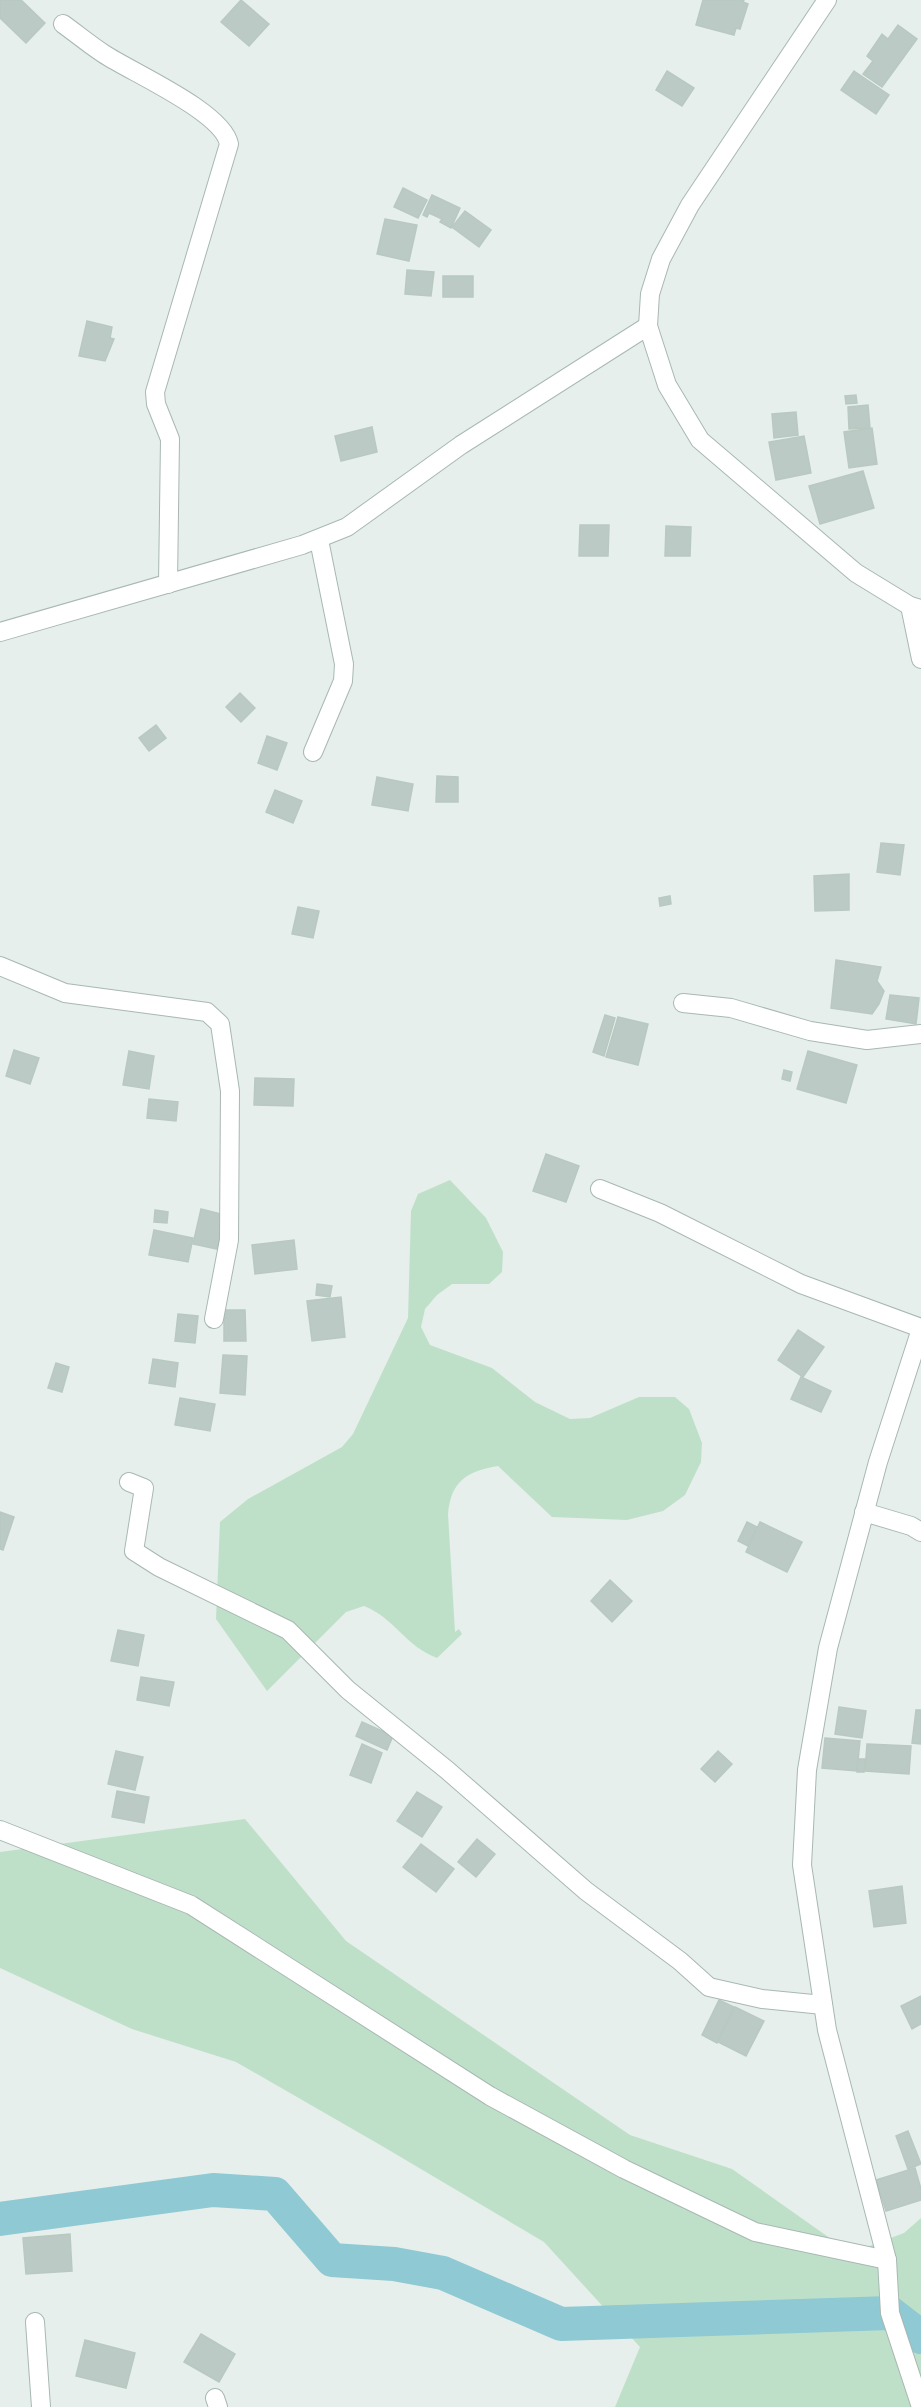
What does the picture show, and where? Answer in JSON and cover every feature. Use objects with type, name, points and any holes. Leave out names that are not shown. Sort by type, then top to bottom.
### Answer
[{"type":"street","points":[[827,0],[690,205],[662,259],[650,294],[648,326],[667,385],[700,440],[856,573],[915,607],[921,659]]},
{"type":"street","points":[[63,24],[103,54],[192,105],[221,126],[229,144],[155,392],[156,404],[170,439],[168,584]]},
{"type":"street","points":[[0,632],[319,540],[346,527],[461,445],[648,326]]},
{"type":"street","points":[[313,752],[343,681],[344,664],[319,540]]},
{"type":"street","points":[[0,966],[65,993],[207,1012],[220,1024],[230,1091],[229,1240],[214,1319]]},
{"type":"street","points":[[683,1003],[731,1008],[810,1031],[867,1040],[921,1034]]},
{"type":"street","points":[[600,1189],[660,1213],[801,1284],[921,1328],[864,1512],[828,1648],[807,1770],[802,1865],[827,2031],[887,2260],[890,2313],[921,2407]]},
{"type":"street","points":[[129,1482],[144,1488],[134,1551],[159,1567],[288,1630],[348,1690],[447,1770],[586,1891],[680,1961],[709,1987],[762,1999],[823,2005]]},
{"type":"street","points":[[864,1512],[911,1526],[921,1532]]},
{"type":"street","points":[[0,1830],[191,1905],[490,2096],[664,2188],[755,2232],[887,2260]]},
{"type":"street","points":[[34,2322],[41,2407]]},
{"type":"green space","points":[[450,1180],[486,1218],[503,1252],[502,1272],[489,1284],[452,1284],[437,1295],[425,1309],[421,1327],[430,1345],[492,1368],[535,1402],[570,1419],[590,1418],[639,1397],[675,1397],[689,1409],[702,1443],[701,1462],[685,1495],[663,1511],[627,1520],[552,1517],[498,1466],[469,1475],[462,1480],[453,1493],[448,1514],[455,1632],[459,1629],[462,1634],[437,1658],[417,1647],[375,1611],[364,1606],[346,1612],[267,1691],[216,1619],[220,1522],[248,1499],[342,1447],[353,1434],[408,1318],[411,1211],[418,1194]]},
{"type":"green space","points":[[245,1819],[346,1941],[630,2135],[732,2169],[851,2253],[904,2233],[921,2218],[921,2407],[615,2407],[640,2347],[544,2242],[236,2062],[132,2029],[0,1968],[0,1852]]},
{"type":"building","points":[[0,0],[21,0],[45,23],[26,43],[0,18]]},
{"type":"building","points":[[241,0],[269,24],[249,46],[221,22]]},
{"type":"building","points":[[703,0],[744,0],[743,2],[748,4],[740,29],[736,28],[734,35],[696,25]]},
{"type":"building","points":[[898,25],[917,39],[882,87],[863,74],[873,61],[867,56],[882,34],[888,39]]},
{"type":"building","points":[[667,71],[694,88],[682,106],[656,90]]},
{"type":"building","points":[[854,71],[889,95],[876,114],[841,90]]},
{"type":"building","points":[[403,188],[427,200],[418,218],[394,207]]},
{"type":"building","points":[[432,195],[460,208],[451,228],[440,222],[442,219],[429,213],[427,217],[423,215]]},
{"type":"building","points":[[465,211],[491,230],[479,247],[452,227]]},
{"type":"building","points":[[385,219],[417,225],[409,261],[377,254]]},
{"type":"building","points":[[407,270],[434,272],[431,296],[405,294]]},
{"type":"building","points":[[443,276],[473,276],[473,297],[443,297]]},
{"type":"building","points":[[87,321],[112,327],[110,338],[114,339],[105,361],[79,356]]},
{"type":"building","points":[[856,395],[857,403],[846,404],[845,396]]},
{"type":"building","points":[[868,405],[870,428],[849,429],[848,407]]},
{"type":"building","points":[[796,412],[798,435],[774,438],[772,414]]},
{"type":"building","points":[[372,427],[377,452],[341,461],[335,436]]},
{"type":"building","points":[[872,428],[877,464],[849,468],[844,432]]},
{"type":"building","points":[[804,436],[811,473],[776,480],[769,442]]},
{"type":"building","points":[[863,471],[874,508],[820,524],[809,486]]},
{"type":"building","points":[[580,525],[609,525],[608,556],[579,556]]},
{"type":"building","points":[[666,526],[691,527],[690,556],[665,556]]},
{"type":"building","points":[[240,693],[255,708],[241,722],[226,707]]},
{"type":"building","points":[[156,725],[166,738],[149,751],[139,738]]},
{"type":"building","points":[[267,736],[287,743],[277,770],[258,763]]},
{"type":"building","points":[[437,776],[458,777],[458,802],[436,802]]},
{"type":"building","points":[[377,777],[413,784],[408,811],[372,805]]},
{"type":"building","points":[[275,790],[302,801],[293,823],[266,812]]},
{"type":"building","points":[[881,843],[904,845],[900,875],[877,872]]},
{"type":"building","points":[[849,874],[849,910],[815,911],[814,876]]},
{"type":"building","points":[[670,896],[671,904],[660,906],[659,898]]},
{"type":"building","points":[[298,907],[319,911],[313,938],[292,934]]},
{"type":"building","points":[[836,960],[881,967],[877,981],[884,991],[872,1014],[831,1008]]},
{"type":"building","points":[[890,995],[919,998],[916,1024],[886,1019]]},
{"type":"building","points":[[605,1015],[615,1018],[604,1056],[593,1052]]},
{"type":"building","points":[[618,1017],[648,1024],[638,1065],[606,1057]]},
{"type":"building","points":[[14,1050],[39,1058],[30,1084],[6,1076]]},
{"type":"building","points":[[129,1051],[154,1056],[149,1089],[123,1085]]},
{"type":"building","points":[[808,1051],[857,1065],[846,1103],[797,1089]]},
{"type":"building","points":[[784,1070],[792,1072],[790,1081],[782,1079]]},
{"type":"building","points":[[255,1078],[294,1079],[293,1106],[254,1105]]},
{"type":"building","points":[[149,1099],[178,1102],[176,1121],[147,1118]]},
{"type":"building","points":[[546,1154],[579,1166],[566,1202],[533,1191]]},
{"type":"building","points":[[201,1209],[225,1215],[217,1249],[193,1244]]},
{"type":"building","points":[[155,1210],[168,1212],[167,1223],[154,1222]]},
{"type":"building","points":[[154,1230],[193,1238],[188,1262],[149,1255]]},
{"type":"building","points":[[294,1240],[297,1269],[255,1274],[252,1245]]},
{"type":"building","points":[[317,1284],[332,1286],[330,1297],[316,1295]]},
{"type":"building","points":[[341,1297],[345,1337],[312,1341],[307,1301]]},
{"type":"building","points":[[224,1310],[245,1310],[246,1341],[224,1341]]},
{"type":"building","points":[[178,1314],[198,1316],[195,1343],[175,1341]]},
{"type":"building","points":[[798,1330],[824,1347],[803,1377],[778,1360]]},
{"type":"building","points":[[223,1355],[247,1356],[245,1395],[220,1393]]},
{"type":"building","points":[[153,1359],[178,1363],[175,1387],[149,1383]]},
{"type":"building","points":[[56,1363],[69,1367],[62,1392],[48,1388]]},
{"type":"building","points":[[801,1377],[831,1391],[821,1412],[791,1399]]},
{"type":"building","points":[[180,1398],[215,1404],[210,1431],[175,1425]]},
{"type":"building","points":[[0,1512],[14,1517],[3,1550],[0,1549]]},
{"type":"building","points":[[747,1522],[757,1527],[748,1546],[738,1541]]},
{"type":"building","points":[[760,1522],[802,1542],[787,1572],[746,1552]]},
{"type":"building","points":[[610,1580],[632,1601],[612,1622],[591,1601]]},
{"type":"building","points":[[118,1630],[144,1635],[138,1666],[111,1661]]},
{"type":"building","points":[[141,1677],[174,1682],[169,1706],[137,1700]]},
{"type":"building","points":[[839,1707],[866,1711],[862,1738],[835,1734]]},
{"type":"building","points":[[916,1710],[921,1710],[921,1744],[912,1743]]},
{"type":"building","points":[[362,1722],[393,1736],[387,1750],[356,1736]]},
{"type":"building","points":[[825,1738],[860,1741],[857,1771],[822,1768]]},
{"type":"building","points":[[362,1744],[382,1753],[371,1783],[350,1775]]},
{"type":"building","points":[[867,1744],[911,1746],[909,1774],[865,1771]]},
{"type":"building","points":[[116,1751],[143,1757],[135,1790],[108,1784]]},
{"type":"building","points":[[718,1751],[732,1764],[715,1782],[701,1769]]},
{"type":"building","points":[[858,1759],[865,1759],[864,1772],[857,1772]]},
{"type":"building","points":[[117,1791],[149,1797],[144,1823],[112,1817]]},
{"type":"building","points":[[417,1792],[442,1807],[422,1837],[397,1821]]},
{"type":"building","points":[[477,1839],[495,1854],[476,1877],[458,1862]]},
{"type":"building","points":[[421,1844],[454,1869],[436,1892],[403,1867]]},
{"type":"building","points":[[902,1886],[906,1923],[874,1927],[869,1891]]},
{"type":"building","points":[[921,1996],[921,2024],[912,2029],[901,2006]]},
{"type":"building","points":[[719,2000],[734,2007],[717,2043],[702,2035]]},
{"type":"building","points":[[735,2007],[764,2021],[746,2056],[718,2042]]},
{"type":"building","points":[[908,2131],[921,2164],[908,2169],[896,2136]]},
{"type":"building","points":[[915,2168],[921,2189],[921,2200],[886,2211],[876,2180]]},
{"type":"building","points":[[70,2234],[72,2271],[26,2274],[23,2238]]},
{"type":"building","points":[[201,2334],[235,2354],[219,2382],[184,2362]]},
{"type":"building","points":[[85,2340],[135,2353],[126,2388],[76,2376]]},
{"type":"waterway","points":[[0,2219],[213,2190],[275,2194],[332,2260],[394,2264],[443,2273],[561,2324],[890,2313],[921,2337]]}]
